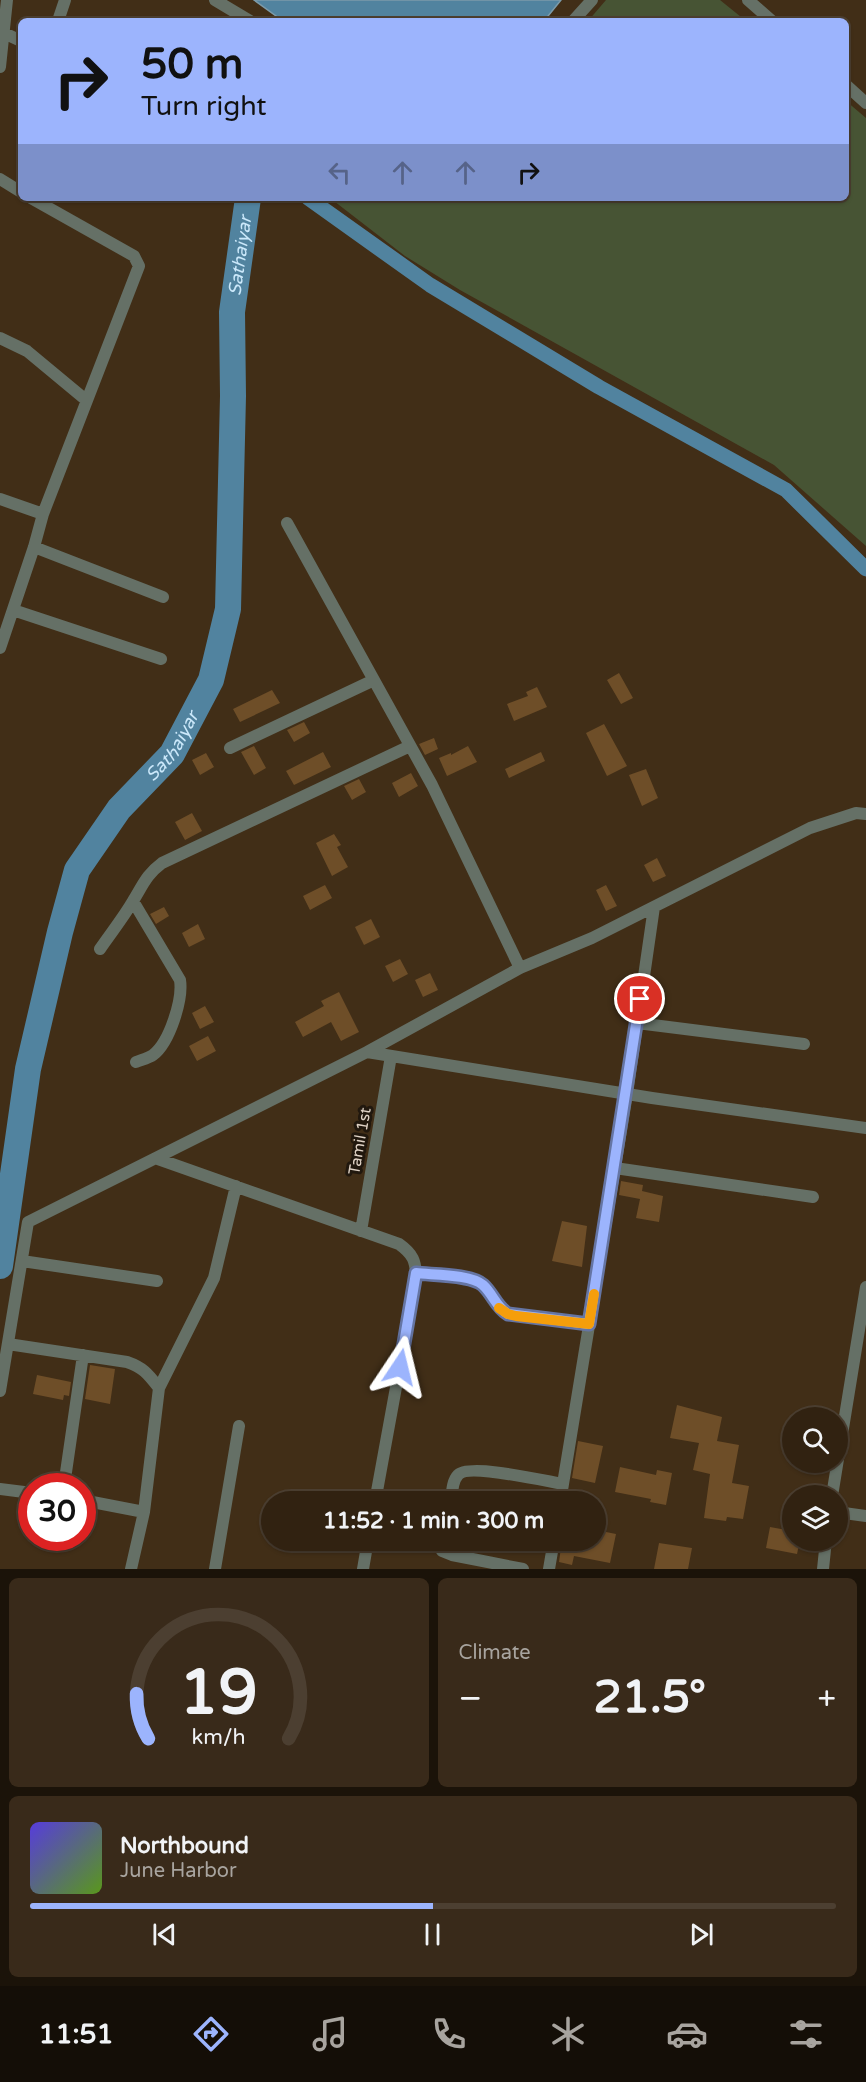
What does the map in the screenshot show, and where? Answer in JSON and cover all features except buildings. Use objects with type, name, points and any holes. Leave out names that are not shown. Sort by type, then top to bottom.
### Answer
[{"type":"street","points":[[0,67],[7,0]]},
{"type":"street","points":[[59,18],[65,0]]},
{"type":"street","points":[[215,0],[244,18]]},
{"type":"street","points":[[576,18],[592,0]]},
{"type":"street","points":[[748,0],[769,18]]},
{"type":"street","points":[[4,33],[18,40]]},
{"type":"street","points":[[849,88],[866,103]]},
{"type":"street","points":[[0,179],[18,190]]},
{"type":"street","points":[[0,648],[43,514],[139,266],[134,256],[37,201]]},
{"type":"street","points":[[0,338],[27,351],[86,400]]},
{"type":"street","points":[[0,499],[43,514]]},
{"type":"street","points":[[287,523],[410,746],[468,857],[520,968]]},
{"type":"street","points":[[34,547],[163,597]]},
{"type":"street","points":[[13,610],[161,659]]},
{"type":"street","points":[[230,748],[374,680]]},
{"type":"street","points":[[100,949],[150,872],[162,863],[410,746]]},
{"type":"street","points":[[0,1391],[28,1222],[158,1159],[367,1052],[520,968],[592,939],[810,828],[856,813],[866,814]]},
{"type":"street","points":[[133,901],[180,980],[182,990],[160,1047],[152,1056],[136,1062]]},
{"type":"street","points":[[562,1491],[627,1094],[654,907]]},
{"type":"street","points":[[637,1023],[804,1044]]},
{"type":"street","points":[[367,1052],[627,1094],[866,1128]]},
{"type":"street","name":"Tamil 1st","points":[[361,1231],[391,1056]]},
{"type":"street","points":[[158,1159],[399,1244],[410,1251],[416,1261],[416,1273],[377,1491]]},
{"type":"street","points":[[615,1168],[813,1197]]},
{"type":"street","points":[[131,1569],[144,1512],[159,1388],[214,1278],[236,1186]]},
{"type":"street","points":[[22,1261],[157,1281]]},
{"type":"street","points":[[416,1273],[473,1280],[483,1285],[500,1310],[508,1314],[589,1324]]},
{"type":"street","points":[[834,1485],[863,1321],[866,1287]]},
{"type":"street","points":[[8,1344],[127,1362],[143,1368],[159,1388]]},
{"type":"street","points":[[66,1473],[83,1355]]},
{"type":"street","points":[[215,1569],[239,1426]]},
{"type":"street","points":[[452,1491],[454,1480],[464,1470],[479,1470],[563,1484]]},
{"type":"street","points":[[0,1489],[18,1491]]},
{"type":"street","points":[[96,1503],[144,1512]]},
{"type":"street","points":[[848,1514],[866,1516]]},
{"type":"street","points":[[363,1569],[366,1551]]},
{"type":"street","points":[[447,1551],[452,1556],[468,1560],[523,1569]]},
{"type":"street","points":[[549,1569],[552,1551]]},
{"type":"street","points":[[823,1569],[825,1551]]},
{"type":"green space","points":[[606,0],[720,0],[742,18],[591,18]]},
{"type":"green space","points":[[849,104],[866,118],[866,546],[774,465],[460,290],[405,256],[334,201],[849,201]]},
{"type":"water","points":[[254,0],[561,0],[546,18],[279,18]]},
{"type":"waterway","name":"Sathaiyar","points":[[0,1266],[28,1069],[77,870],[119,809],[172,754],[211,680],[228,609],[233,396],[232,312],[248,201]]},
{"type":"waterway","points":[[312,201],[430,285],[599,387],[786,490],[866,569]]},
{"type":"slow traffic","points":[[499,1308],[516,1316],[589,1324],[594,1294]]},
{"type":"route","points":[[400,1367],[416,1273],[473,1280],[483,1285],[500,1310],[508,1314],[589,1324],[627,1094],[640,999]]}]
